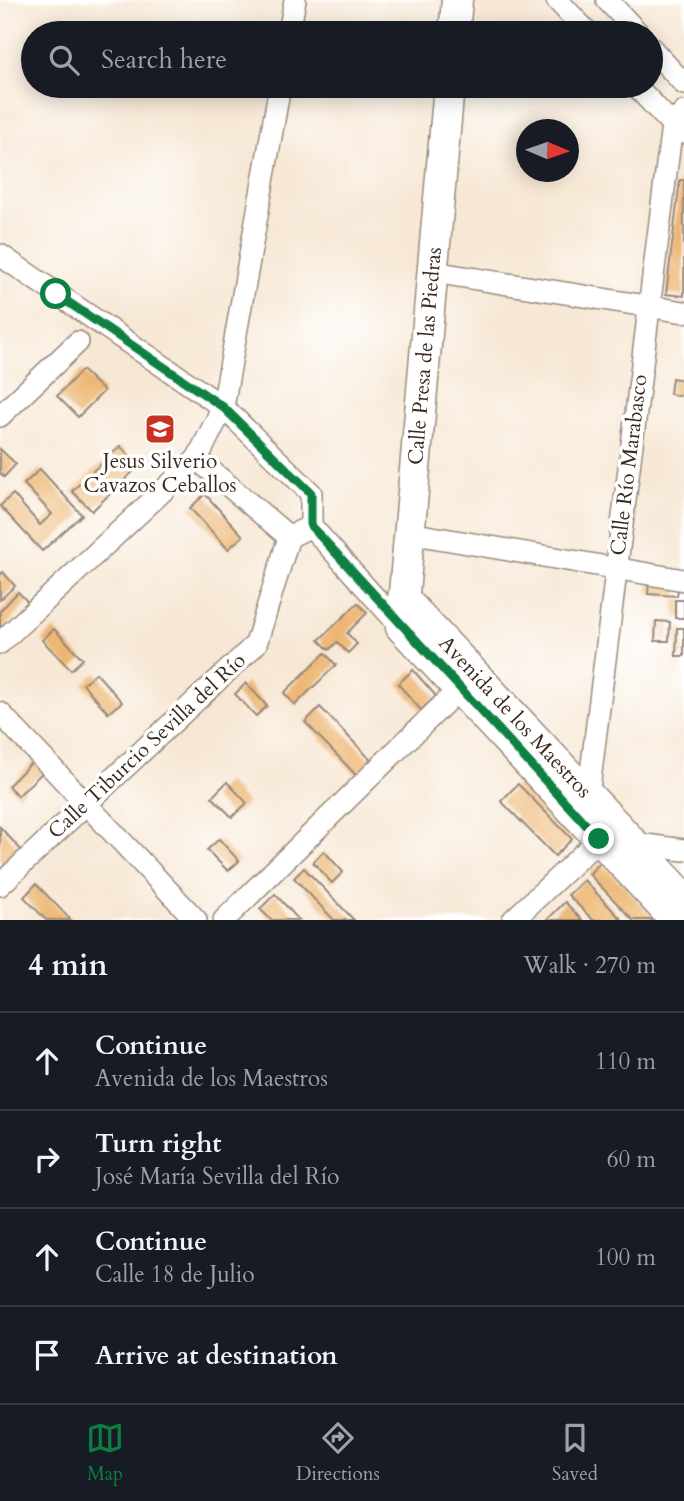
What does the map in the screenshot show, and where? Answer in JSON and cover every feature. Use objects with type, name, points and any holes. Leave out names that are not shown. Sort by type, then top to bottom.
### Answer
[{"type":"street","points":[[291,21],[295,0]]},
{"type":"street","points":[[455,21],[457,0]]},
{"type":"street","points":[[557,0],[577,21]]},
{"type":"street","points":[[607,0],[627,21]]},
{"type":"street","points":[[663,61],[684,84]]},
{"type":"street","points":[[0,643],[197,459],[223,407],[278,98]]},
{"type":"street","name":"Calle Presa de las Piedras","points":[[402,612],[448,98]]},
{"type":"street","points":[[650,98],[680,125]]},
{"type":"street","name":"Calle Río Marabasco","points":[[590,819],[616,568],[649,307],[680,125]]},
{"type":"street","points":[[0,255],[223,407],[311,493],[311,526],[402,612],[459,689],[590,819],[675,920]]},
{"type":"street","points":[[433,272],[684,313]]},
{"type":"street","points":[[0,416],[78,342]]},
{"type":"street","points":[[197,459],[289,537],[311,526]]},
{"type":"street","points":[[409,533],[684,580]]},
{"type":"street","name":"Calle Tiburcio Sevilla del Río","points":[[0,885],[256,644],[289,537]]},
{"type":"street","name":"Avenida de los Maestros","points":[[402,612],[590,819],[631,843],[684,897]]},
{"type":"street","points":[[224,920],[459,689]]},
{"type":"street","points":[[0,713],[196,920]]},
{"type":"street","points":[[590,819],[631,843],[684,850]]},
{"type":"street","points":[[513,920],[590,819]]},
{"type":"building","points":[[680,180],[684,180],[684,296],[666,294]]},
{"type":"building","points":[[82,370],[104,391],[78,417],[57,396]]},
{"type":"building","points":[[672,378],[684,380],[684,396],[670,394]]},
{"type":"building","points":[[120,446],[139,466],[92,511],[72,491]]},
{"type":"building","points":[[0,449],[16,464],[4,477],[0,473]]},
{"type":"building","points":[[40,469],[82,515],[42,551],[0,506],[13,494],[40,525],[52,514],[24,484]]},
{"type":"building","points":[[205,494],[243,536],[228,549],[190,508]]},
{"type":"building","points":[[3,572],[15,586],[0,600],[0,575]]},
{"type":"building","points":[[649,581],[679,583],[677,596],[648,594]]},
{"type":"building","points":[[18,592],[28,602],[0,632],[0,611]]},
{"type":"building","points":[[675,600],[684,600],[684,618],[675,618]]},
{"type":"building","points":[[358,603],[367,613],[347,633],[357,644],[348,653],[337,642],[329,650],[319,640]]},
{"type":"building","points":[[656,621],[670,622],[669,641],[655,641]]},
{"type":"building","points":[[677,628],[684,628],[684,656],[676,656]]},
{"type":"building","points":[[54,629],[83,659],[71,670],[42,640]]},
{"type":"building","points":[[325,653],[336,665],[295,705],[284,693]]},
{"type":"building","points":[[413,670],[436,696],[421,710],[398,684]]},
{"type":"building","points":[[96,673],[122,702],[108,713],[83,684]]},
{"type":"building","points":[[246,683],[267,706],[256,716],[235,694]]},
{"type":"building","points":[[320,707],[371,760],[356,775],[305,722]]},
{"type":"building","points":[[37,757],[47,768],[18,796],[8,786]]},
{"type":"building","points":[[227,782],[247,803],[232,817],[212,797]]},
{"type":"building","points":[[518,784],[572,839],[555,856],[501,801]]},
{"type":"building","points":[[0,827],[21,850],[0,871]]},
{"type":"building","points":[[219,839],[239,861],[228,871],[207,850]]},
{"type":"building","points":[[324,851],[343,872],[332,883],[313,862]]},
{"type":"building","points":[[601,862],[656,920],[633,920],[589,874]]},
{"type":"building","points":[[304,868],[354,920],[334,920],[294,878]]},
{"type":"building","points":[[584,880],[622,920],[593,920],[568,895]]},
{"type":"building","points":[[36,884],[71,920],[46,920],[24,897]]},
{"type":"building","points":[[275,894],[299,920],[271,920],[260,909]]},
{"type":"building","points":[[565,902],[582,920],[547,920]]},
{"type":"place","name":"Jesus Silverio Cavazos Ceballos","points":[[160,429]]},
{"type":"route","points":[[56,294],[223,407],[311,493],[311,526],[401,627],[599,839]]}]
